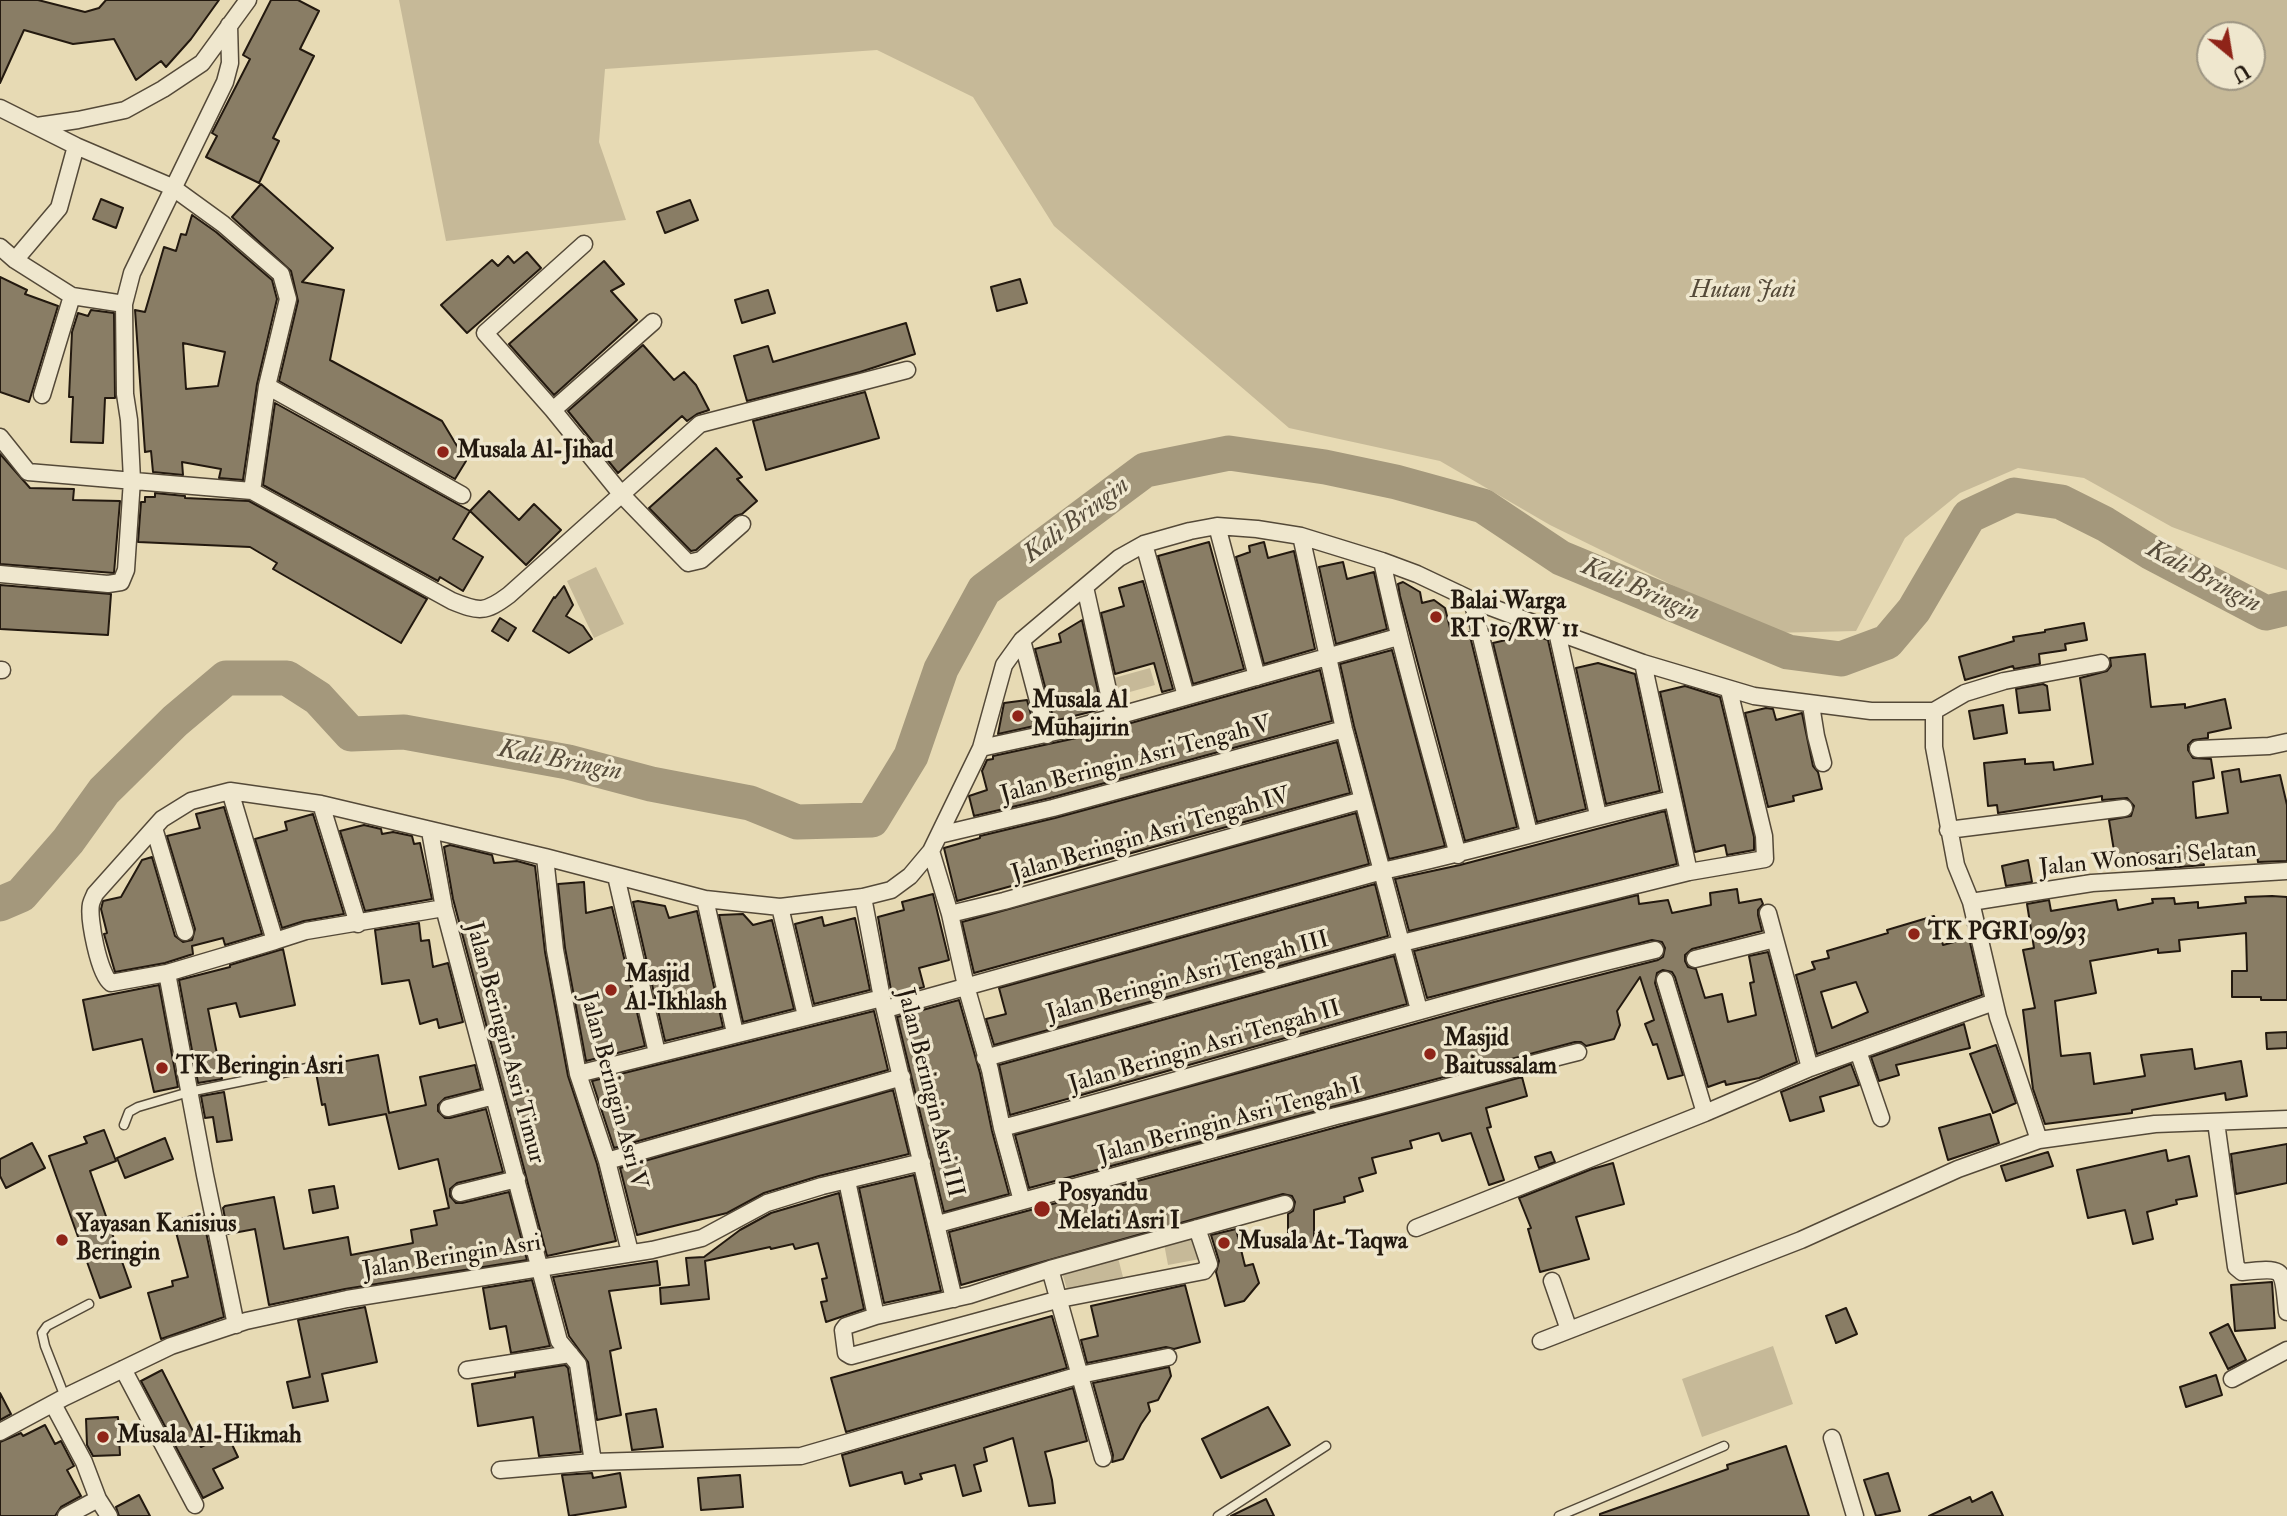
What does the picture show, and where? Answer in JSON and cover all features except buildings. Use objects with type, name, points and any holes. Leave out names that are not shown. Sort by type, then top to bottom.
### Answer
[{"type":"street","points":[[37,125],[125,110],[163,89],[202,63],[248,0]]},
{"type":"street","points":[[0,574],[108,584],[121,582],[126,570],[132,480],[125,394],[124,304],[132,273],[225,82],[230,63],[229,25]]},
{"type":"street","points":[[0,108],[76,146],[172,187],[223,224],[281,274],[288,299],[267,387],[252,491]]},
{"type":"street","points":[[15,260],[59,208],[76,146]]},
{"type":"street","points":[[584,244],[485,333],[553,410],[622,495],[688,563],[701,560],[742,524]]},
{"type":"street","points":[[0,247],[15,260],[72,296],[124,304]]},
{"type":"street","points":[[42,396],[72,296]]},
{"type":"street","points":[[553,410],[653,322]]},
{"type":"street","points":[[0,437],[28,471],[252,491],[452,601],[472,609],[485,610],[509,595],[701,424],[907,370]]},
{"type":"street","points":[[267,387],[462,495]]},
{"type":"street","points":[[1217,526],[1258,677]]},
{"type":"street","points":[[443,908],[306,932],[167,973],[111,983],[103,973],[99,960],[91,909],[95,894],[175,810],[191,801],[230,791],[321,804],[545,857],[705,899],[780,907],[863,897],[891,890],[910,876],[931,851],[981,748],[1004,665],[1022,640],[1119,558],[1144,544],[1217,526],[1301,536],[1417,574],[1472,600],[1643,663],[1729,690],[1811,705],[1871,711],[1934,711],[1965,693],[2004,681],[2101,663]]},
{"type":"street","points":[[1301,536],[1344,729],[1419,1010]]},
{"type":"street","points":[[1144,544],[1186,696]]},
{"type":"street","points":[[1381,561],[1398,637],[1458,855]]},
{"type":"street","points":[[1085,587],[1114,716]]},
{"type":"street","points":[[1472,600],[1529,834]]},
{"type":"street","points":[[1557,632],[1598,816]]},
{"type":"street","points":[[981,748],[1046,735],[1398,637]]},
{"type":"street","points":[[1022,640],[1046,735]]},
{"type":"street","points":[[1643,663],[1689,872]]},
{"type":"street","name":"Jalan Beringin Asri Tengah III","points":[[985,1058],[1402,943],[1689,872],[1765,859],[1764,836],[1729,690]]},
{"type":"street","points":[[1811,705],[1823,762]]},
{"type":"street","points":[[1934,711],[1934,747],[1956,865],[1971,902],[1994,1002],[2039,1140]]},
{"type":"street","name":"Jalan Beringin Asri Tengah V","points":[[939,835],[1054,808],[1344,729]]},
{"type":"street","points":[[2198,749],[2269,746],[2287,742]]},
{"type":"street","points":[[230,791],[275,941]]},
{"type":"street","points":[[578,1074],[806,1016],[966,986],[1382,871],[1458,855],[1529,834],[1672,799]]},
{"type":"street","name":"Jalan Beringin Asri Tengah IV","points":[[950,914],[1363,800]]},
{"type":"street","points":[[321,804],[358,924]]},
{"type":"street","points":[[1948,830],[2124,808]]},
{"type":"street","points":[[155,828],[185,932]]},
{"type":"street","name":"Jalan Beringin Asri Timur","points":[[430,831],[443,908],[559,1341],[578,1364],[593,1462]]},
{"type":"street","points":[[931,851],[950,914],[1022,1201]]},
{"type":"street","name":"Jalan Beringin Asri V","points":[[545,857],[555,950],[578,1074],[607,1161],[630,1252]]},
{"type":"street","name":"Jalan Wonosari Selatan","points":[[1971,902],[2092,883],[2287,872]]},
{"type":"street","points":[[616,876],[657,1053]]},
{"type":"street","name":"Jalan Beringin Asri III","points":[[863,897],[889,1028],[937,1224],[962,1297],[976,1322]]},
{"type":"street","points":[[705,899],[735,1033]]},
{"type":"street","points":[[780,907],[806,1016]]},
{"type":"street","points":[[1768,913],[1810,1068]]},
{"type":"street","points":[[1695,959],[1775,940]]},
{"type":"street","name":"Jalan Beringin Asri Tengah II","points":[[1002,1128],[1419,1010],[1655,950]]},
{"type":"street","points":[[167,973],[236,1325]]},
{"type":"street","points":[[1665,981],[1705,1113]]},
{"type":"street","points":[[1416,1228],[1705,1113],[1810,1068],[1994,1002]]},
{"type":"street","points":[[1858,1051],[1881,1118]]},
{"type":"street","name":"Jalan Beringin Asri Tengah I","points":[[937,1224],[1578,1052]]},
{"type":"street","points":[[607,1161],[902,1077]]},
{"type":"street","points":[[447,1108],[494,1096]]},
{"type":"street","points":[[1541,1341],[1813,1235],[1958,1169],[2039,1140],[2155,1124],[2287,1119]]},
{"type":"street","points":[[2216,1122],[2236,1267],[2242,1272],[2274,1269],[2279,1272],[2284,1282],[2287,1312]]},
{"type":"street","name":"Jalan Beringin Asri","points":[[0,1432],[171,1346],[236,1325],[347,1299],[702,1238],[768,1203],[822,1186],[922,1161]]},
{"type":"street","points":[[460,1193],[517,1179]]},
{"type":"street","points":[[846,1181],[876,1316]]},
{"type":"street","points":[[1198,1228],[1209,1264],[1205,1271],[1060,1299],[849,1355],[843,1336],[846,1326],[876,1316],[962,1297],[1050,1269],[1198,1228],[1285,1204]]},
{"type":"street","points":[[1050,1269],[1103,1458]]},
{"type":"street","points":[[1552,1281],[1569,1330]]},
{"type":"street","points":[[2232,1379],[2287,1350]]},
{"type":"street","points":[[467,1370],[570,1354]]},
{"type":"street","points":[[500,1471],[593,1462],[801,1456],[1080,1375],[1168,1357]]},
{"type":"street","points":[[123,1369],[195,1504]]},
{"type":"street","points":[[59,1400],[98,1499],[109,1516]]},
{"type":"street","points":[[1832,1438],[1856,1516]]},
{"type":"street","points":[[66,1516],[98,1499]]},
{"type":"lane","points":[[124,1125],[129,1112],[138,1107],[190,1092],[307,1068]]},
{"type":"lane","points":[[59,1400],[43,1333],[47,1326],[89,1304]]},
{"type":"lane","points":[[1218,1516],[1326,1446]]},
{"type":"lane","points":[[1559,1516],[1724,1446]]},
{"type":"green space","name":"Hutan Jati","points":[[399,0],[2287,0],[2287,570],[2172,527],[2084,478],[2018,468],[1960,493],[1905,538],[1856,631],[1770,633],[1550,525],[1440,461],[1289,428],[1054,226],[973,97],[877,50],[605,69],[599,142],[626,220],[446,241]]},
{"type":"green space","points":[[596,567],[624,624],[594,638],[567,581]]},
{"type":"green space","points":[[1150,668],[1155,685],[1119,695],[1114,678]]},
{"type":"green space","points":[[1195,1231],[1200,1259],[1168,1265],[1163,1238]]},
{"type":"green space","points":[[1117,1254],[1123,1277],[1068,1293],[1061,1269]]},
{"type":"green space","points":[[1773,1346],[1793,1404],[1702,1437],[1682,1379]]},
{"type":"waterway","name":"Kali Bringin","points":[[0,904],[21,895],[68,841],[104,791],[175,721],[226,678],[287,678],[318,698],[351,734],[404,732],[568,762],[651,784],[750,803],[797,822],[872,820],[911,756],[941,669],[984,590],[1145,470],[1229,453],[1325,467],[1396,482],[1483,506],[1561,558],[1788,652],[1841,659],[1887,642],[1914,610],[1969,516],[2014,495],[2061,502],[2266,613],[2287,608]]},
{"type":"place","name":"Musala Al-Jihad","points":[[443,452]]},
{"type":"place","name":"Balai Warga RT 10/RW 11","points":[[1436,617]]},
{"type":"place","name":"Musala Al Muhajirin","points":[[1018,716]]},
{"type":"place","name":"TK PGRI 09/93","points":[[1914,934]]},
{"type":"place","name":"Masjid Al-Ikhlash","points":[[611,990]]},
{"type":"place","name":"Masjid Baitussalam","points":[[1430,1054]]},
{"type":"place","name":"TK Beringin Asri","points":[[162,1068]]},
{"type":"place","name":"Posyandu Melati Asri I","points":[[1042,1209]]},
{"type":"place","name":"Yayasan Kanisius Beringin","points":[[62,1240]]},
{"type":"place","name":"Musala At-Taqwa","points":[[1224,1243]]},
{"type":"place","name":"Musala Al-Hikmah","points":[[103,1437]]}]
